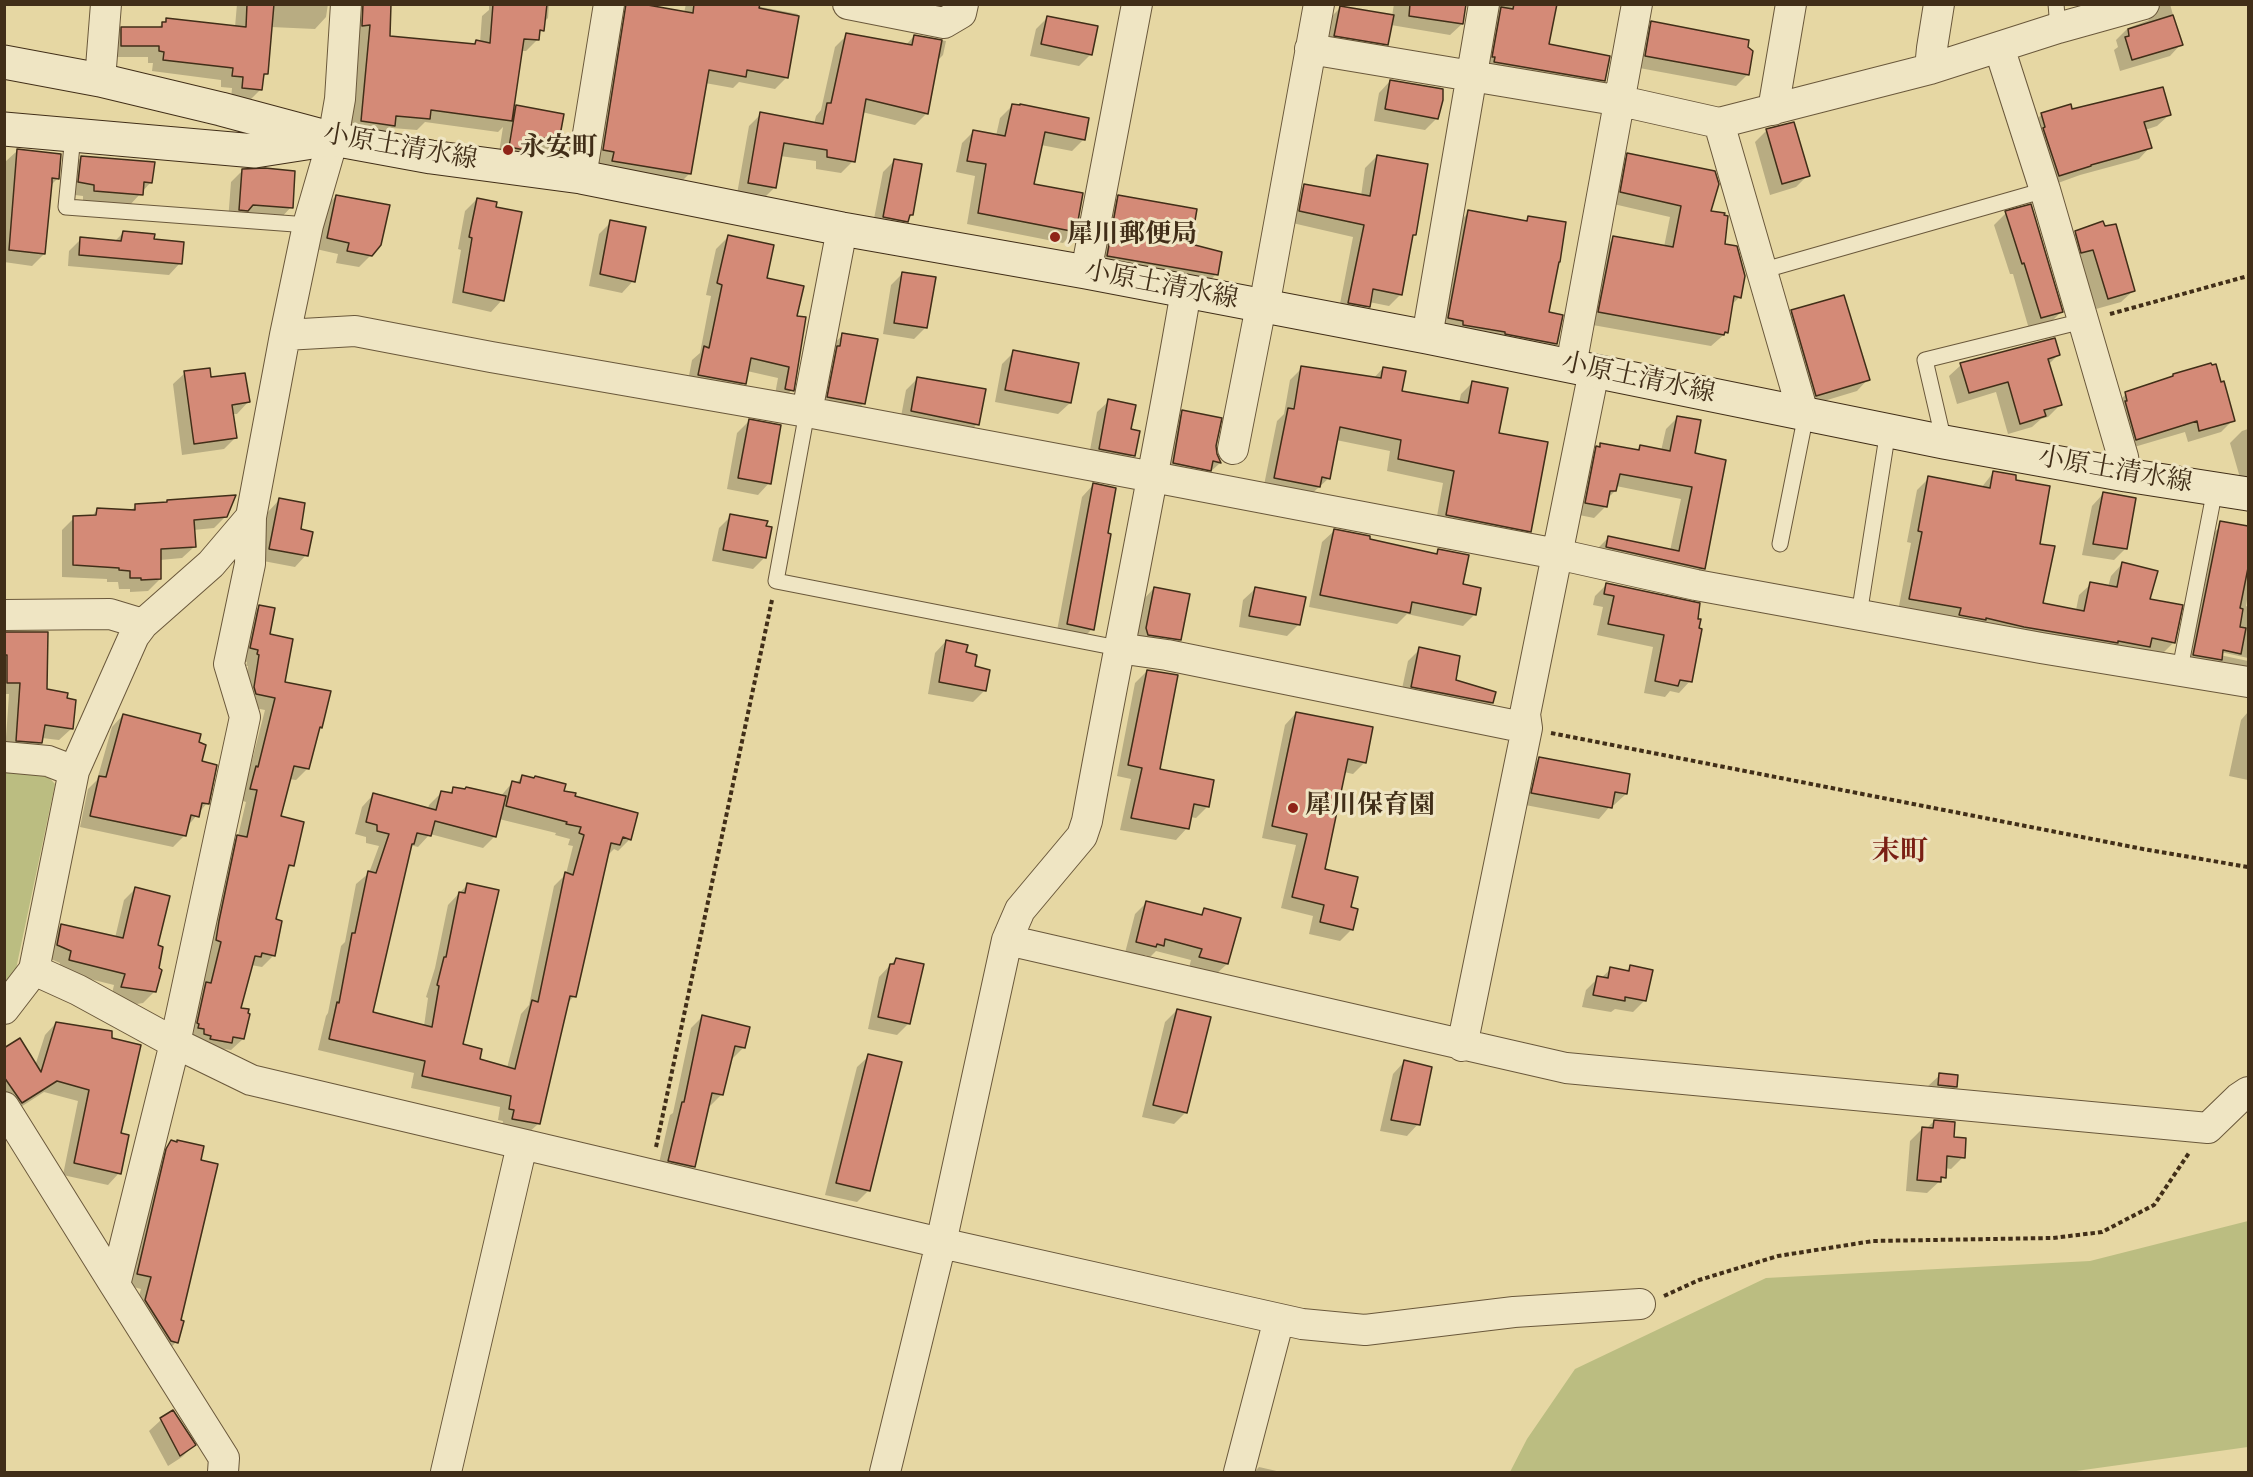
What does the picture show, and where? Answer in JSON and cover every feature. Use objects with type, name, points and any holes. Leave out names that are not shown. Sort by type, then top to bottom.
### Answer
[{"type":"main road","name":"小原土清水線","points":[[4,62],[100,80],[333,139],[431,157],[581,177],[842,229],[1086,272],[1426,337],[1944,442],[2126,475],[2248,494]]},
{"type":"main road","points":[[4,129],[255,151],[333,139]]},
{"type":"street","points":[[100,80],[106,4]]},
{"type":"street","points":[[115,1285],[175,1043],[245,717],[229,664],[250,564],[251,517],[285,335],[308,225],[333,139],[340,99],[346,4]]},
{"type":"street","points":[[581,177],[609,4]]},
{"type":"street","points":[[848,4],[944,23],[961,13],[963,4]]},
{"type":"street","points":[[1086,272],[1137,4]]},
{"type":"street","points":[[1233,449],[1263,306],[1319,4]]},
{"type":"street","points":[[1426,337],[1484,4]]},
{"type":"street","points":[[1462,1046],[1527,728],[1525,714],[1557,554],[1620,100],[1637,4]]},
{"type":"street","points":[[1773,110],[1791,4]]},
{"type":"street","points":[[1930,69],[1939,4]]},
{"type":"street","points":[[1310,50],[1620,100],[1719,123],[1930,69],[1999,47],[2057,16],[2144,4]]},
{"type":"street","points":[[1999,47],[2045,190],[2123,457],[2126,475]]},
{"type":"street","points":[[1719,123],[1803,413]]},
{"type":"street","points":[[807,412],[842,229]]},
{"type":"street","points":[[885,1473],[941,1243],[1008,940],[1020,910],[1082,836],[1087,821],[1186,291]]},
{"type":"street","points":[[285,335],[355,330],[1153,477],[1557,554],[1696,585],[2041,648],[2180,669],[2248,682]]},
{"type":"street","points":[[6,1004],[34,970],[74,771],[134,636],[143,624],[211,564],[251,517]]},
{"type":"street","points":[[4,615],[110,615],[143,624]]},
{"type":"street","points":[[1118,648],[1167,655],[1527,728]]},
{"type":"street","points":[[4,757],[48,761],[74,771]]},
{"type":"street","points":[[1008,940],[1462,1046],[1566,1068],[2208,1128],[2248,1092]]},
{"type":"street","points":[[34,970],[78,990],[175,1043],[251,1080],[941,1243],[1302,1324],[1365,1330],[1514,1312],[1640,1304]]},
{"type":"street","points":[[4,1107],[224,1458],[223,1473]]},
{"type":"street","points":[[446,1473],[522,1145]]},
{"type":"street","points":[[1239,1473],[1279,1319]]},
{"type":"lane","points":[[73,135],[66,207],[308,225]]},
{"type":"lane","points":[[1761,271],[2045,190]]},
{"type":"lane","points":[[1944,442],[1925,360],[2083,321]]},
{"type":"lane","points":[[807,412],[776,581],[1118,648]]},
{"type":"lane","points":[[1780,544],[1803,429],[1803,413]]},
{"type":"lane","points":[[1859,615],[1888,430]]},
{"type":"lane","points":[[2180,669],[2215,489]]},
{"type":"path","points":[[2083,321],[2248,276]]},
{"type":"path","points":[[650,1175],[776,581]]},
{"type":"path","points":[[1527,728],[2132,847],[2248,867]]},
{"type":"path","points":[[1640,1304],[1699,1280],[1778,1256],[1873,1241],[2053,1238],[2102,1232],[2154,1205],[2208,1128]]},
{"type":"green space","points":[[4,766],[43,771],[55,784],[16,969],[10,983],[4,981]]},
{"type":"green space","points":[[2248,1221],[2248,1447],[2069,1472],[1510,1472],[1527,1439],[1575,1369],[1766,1278],[2090,1261]]},
{"type":"building","points":[[247,4],[274,4],[268,74],[264,74],[262,90],[242,88],[243,77],[232,76],[233,68],[163,60],[164,52],[159,51],[159,46],[121,46],[121,27],[162,27],[162,22],[166,22],[166,18],[246,27]]},
{"type":"building","points":[[363,4],[391,4],[390,36],[475,44],[476,40],[490,43],[493,4],[547,4],[544,31],[540,30],[539,40],[524,39],[512,121],[431,110],[430,119],[396,116],[395,126],[361,121],[370,25],[362,26]]},
{"type":"building","points":[[626,4],[642,4],[693,13],[694,4],[760,4],[759,8],[799,16],[788,78],[747,70],[746,77],[709,70],[691,174],[612,161],[614,152],[603,150]]},
{"type":"building","points":[[1410,4],[1466,4],[1463,24],[1409,16]]},
{"type":"building","points":[[1514,4],[1557,4],[1549,44],[1610,56],[1605,81],[1494,62],[1495,57],[1492,57],[1501,7],[1513,9]]},
{"type":"building","points":[[1340,6],[1394,15],[1388,45],[1334,36]]},
{"type":"building","points":[[2173,15],[2183,45],[2132,60],[2125,37],[2129,36],[2128,29]]},
{"type":"building","points":[[1047,16],[1098,26],[1092,55],[1041,44]]},
{"type":"building","points":[[1651,21],[1749,40],[1748,47],[1753,51],[1749,75],[1645,56]]},
{"type":"building","points":[[846,33],[912,45],[914,35],[942,40],[928,114],[866,99],[855,162],[827,157],[827,150],[784,143],[776,188],[748,183],[760,112],[823,124],[827,103],[831,103]]},
{"type":"building","points":[[1390,80],[1443,89],[1443,100],[1438,119],[1385,109]]},
{"type":"building","points":[[2163,87],[2171,115],[2144,122],[2152,148],[2059,176],[2043,128],[2045,127],[2041,113],[2071,104],[2072,109]]},
{"type":"building","points":[[1012,104],[1089,118],[1085,140],[1045,132],[1034,184],[1083,193],[1076,232],[978,213],[986,164],[967,161],[973,130],[1005,136]]},
{"type":"building","points":[[516,105],[564,114],[559,141],[537,137],[535,152],[509,147]]},
{"type":"building","points":[[1794,122],[1810,176],[1782,184],[1766,129]]},
{"type":"building","points":[[17,149],[61,154],[59,179],[52,178],[45,254],[9,250]]},
{"type":"building","points":[[1627,153],[1715,171],[1719,184],[1711,211],[1725,213],[1724,215],[1728,216],[1725,244],[1737,246],[1745,276],[1741,298],[1734,296],[1728,333],[1725,332],[1724,335],[1598,312],[1613,236],[1673,247],[1681,206],[1620,192]]},
{"type":"building","points":[[1377,155],[1428,164],[1416,235],[1413,235],[1402,295],[1373,289],[1370,307],[1348,303],[1364,225],[1299,211],[1304,184],[1370,196]]},
{"type":"building","points":[[81,156],[155,162],[152,183],[144,182],[143,195],[94,191],[94,185],[78,182]]},
{"type":"building","points":[[894,159],[922,164],[913,215],[910,215],[908,222],[883,217]]},
{"type":"building","points":[[265,168],[295,171],[293,208],[253,205],[248,211],[239,210],[242,169]]},
{"type":"building","points":[[336,195],[390,205],[381,245],[372,256],[347,251],[349,243],[327,238]]},
{"type":"building","points":[[1118,195],[1197,209],[1191,244],[1222,252],[1218,275],[1107,256]]},
{"type":"building","points":[[477,198],[497,202],[496,207],[522,212],[504,301],[463,292],[472,238],[469,237]]},
{"type":"building","points":[[2031,204],[2063,312],[2041,318],[2005,211]]},
{"type":"building","points":[[1468,210],[1527,221],[1528,216],[1566,222],[1549,312],[1563,315],[1557,344],[1463,325],[1463,321],[1448,318]]},
{"type":"building","points":[[610,220],[646,227],[635,282],[600,274]]},
{"type":"building","points":[[2103,221],[2105,226],[2116,224],[2135,291],[2108,299],[2093,250],[2081,253],[2075,231]]},
{"type":"building","points":[[123,231],[155,234],[154,239],[184,242],[182,264],[79,255],[80,237],[121,241]]},
{"type":"building","points":[[728,235],[774,245],[767,278],[804,286],[797,316],[806,317],[794,391],[785,389],[789,367],[751,358],[746,384],[698,375],[704,346],[709,348],[722,285],[717,283]]},
{"type":"building","points":[[902,272],[936,277],[927,328],[894,323]]},
{"type":"building","points":[[1844,295],[1870,380],[1816,396],[1791,310]]},
{"type":"building","points":[[842,333],[878,339],[865,404],[827,397],[837,346],[840,346]]},
{"type":"building","points":[[2055,338],[2060,355],[2048,359],[2062,405],[2044,410],[2046,416],[2020,424],[2008,382],[1969,393],[1960,363]]},
{"type":"building","points":[[1013,350],[1079,363],[1071,403],[1005,390]]},
{"type":"building","points":[[2211,363],[2216,364],[2221,382],[2224,381],[2235,421],[2199,431],[2197,421],[2136,440],[2125,401],[2127,401],[2125,392]]},
{"type":"building","points":[[1301,366],[1381,378],[1383,367],[1406,371],[1402,391],[1468,403],[1472,381],[1508,388],[1499,433],[1548,442],[1531,532],[1446,515],[1454,471],[1398,459],[1401,440],[1340,427],[1330,479],[1322,477],[1320,487],[1274,478],[1288,408],[1294,409]]},
{"type":"building","points":[[210,368],[211,377],[245,373],[250,402],[232,405],[237,438],[194,444],[184,371]]},
{"type":"building","points":[[917,377],[986,389],[979,425],[911,411]]},
{"type":"building","points":[[1108,399],[1136,405],[1131,429],[1140,431],[1135,456],[1099,449]]},
{"type":"building","points":[[1182,410],[1222,418],[1216,446],[1221,463],[1213,461],[1211,471],[1173,463]]},
{"type":"building","points":[[1677,416],[1701,420],[1695,453],[1726,460],[1705,569],[1606,547],[1608,536],[1679,551],[1692,487],[1620,474],[1616,491],[1610,491],[1607,507],[1585,503],[1596,446],[1600,447],[1600,443],[1639,450],[1640,445],[1670,451]]},
{"type":"building","points":[[749,419],[781,425],[771,484],[738,478]]},
{"type":"building","points":[[1993,471],[2016,475],[2016,480],[2050,486],[2040,544],[2055,546],[2043,603],[2084,611],[2090,582],[2117,587],[2122,562],[2158,571],[2150,599],[2183,605],[2175,643],[2152,638],[2150,647],[2118,641],[2118,643],[1959,615],[1961,608],[1909,599],[1922,532],[1918,531],[1928,476],[1990,488]]},
{"type":"building","points":[[1093,483],[1116,488],[1108,533],[1111,534],[1094,630],[1067,624]]},
{"type":"building","points":[[2103,492],[2136,498],[2127,549],[2093,544]]},
{"type":"building","points":[[236,495],[227,517],[194,520],[196,547],[161,549],[161,579],[130,578],[130,571],[119,570],[119,568],[73,565],[73,516],[96,515],[97,508],[135,510],[135,504]]},
{"type":"building","points":[[279,498],[305,503],[301,529],[313,532],[308,556],[269,549]]},
{"type":"building","points":[[730,514],[768,521],[766,526],[772,527],[766,558],[723,550]]},
{"type":"building","points":[[2220,521],[2248,526],[2248,568],[2240,608],[2243,609],[2240,627],[2246,628],[2241,654],[2223,650],[2222,660],[2193,655]]},
{"type":"building","points":[[1334,529],[1437,554],[1438,549],[1469,555],[1463,584],[1481,588],[1476,615],[1412,602],[1410,613],[1320,595]]},
{"type":"building","points":[[1606,583],[1700,603],[1698,619],[1701,619],[1699,628],[1702,629],[1692,682],[1680,680],[1678,686],[1655,681],[1664,635],[1608,624],[1614,596],[1604,594]]},
{"type":"building","points":[[1154,587],[1190,594],[1181,640],[1148,635],[1146,628]]},
{"type":"building","points":[[1255,587],[1306,597],[1300,625],[1249,616]]},
{"type":"building","points":[[259,605],[275,608],[270,634],[293,639],[285,682],[331,691],[309,769],[294,766],[281,816],[304,822],[294,866],[289,865],[276,919],[282,921],[275,956],[262,953],[261,957],[255,956],[241,1008],[249,1009],[250,1014],[244,1039],[233,1037],[232,1043],[210,1039],[211,1036],[204,1034],[204,1029],[198,1028],[197,1023],[206,982],[211,983],[221,942],[216,940],[237,835],[247,837],[257,790],[250,789],[256,766],[258,767],[275,698],[256,694],[254,687],[259,655],[258,650],[250,648]]},
{"type":"building","points":[[4,632],[48,632],[47,689],[68,693],[67,698],[76,700],[73,729],[45,725],[42,743],[16,741],[20,683],[7,683]]},
{"type":"building","points":[[946,640],[968,645],[966,652],[977,655],[975,666],[990,670],[986,691],[939,682]]},
{"type":"building","points":[[1419,647],[1460,656],[1456,680],[1496,692],[1493,703],[1411,687]]},
{"type":"building","points":[[1147,670],[1178,675],[1160,769],[1214,780],[1209,807],[1194,804],[1189,829],[1131,818],[1142,768],[1128,765]]},
{"type":"building","points":[[1296,712],[1373,727],[1366,763],[1348,759],[1325,869],[1358,877],[1351,907],[1358,909],[1353,930],[1320,922],[1324,905],[1292,897],[1307,834],[1272,826]]},
{"type":"building","points":[[123,714],[201,734],[199,742],[206,745],[202,761],[217,765],[209,804],[202,803],[199,817],[191,815],[186,836],[90,816],[99,776],[106,777]]},
{"type":"building","points":[[1539,757],[1630,774],[1627,794],[1615,792],[1612,808],[1531,793]]},
{"type":"building","points":[[522,775],[566,784],[564,791],[576,793],[575,796],[638,813],[631,840],[623,837],[620,845],[611,843],[576,997],[570,996],[540,1124],[512,1119],[514,1110],[509,1109],[511,1096],[422,1076],[425,1061],[329,1039],[368,871],[376,873],[389,834],[377,831],[377,825],[366,822],[373,793],[436,810],[441,791],[452,793],[453,787],[465,789],[466,787],[506,796],[496,837],[435,821],[431,836],[417,833],[414,844],[412,844],[373,1012],[432,1027],[439,986],[437,985],[444,957],[446,957],[459,892],[465,893],[467,883],[499,890],[463,1044],[482,1049],[480,1059],[515,1069],[532,1000],[538,1002],[565,872],[573,875],[584,835],[579,833],[581,827],[506,806],[512,781],[520,783]]},
{"type":"building","points":[[135,887],[170,896],[158,945],[163,947],[159,968],[162,970],[156,992],[121,987],[125,974],[69,960],[71,951],[57,945],[61,924],[123,938]]},
{"type":"building","points":[[1146,901],[1202,915],[1204,908],[1241,918],[1228,964],[1199,957],[1202,949],[1165,939],[1164,946],[1157,944],[1156,947],[1136,942]]},
{"type":"building","points":[[896,958],[924,964],[910,1024],[878,1017],[890,964],[894,964]]},
{"type":"building","points":[[1630,965],[1653,970],[1646,1001],[1625,997],[1625,1001],[1593,995],[1597,976],[1608,978],[1610,967],[1629,971]]},
{"type":"building","points":[[1177,1009],[1211,1017],[1187,1113],[1153,1105]]},
{"type":"building","points":[[702,1015],[750,1027],[745,1048],[735,1046],[723,1095],[712,1093],[695,1167],[668,1161],[682,1102],[684,1102]]},
{"type":"building","points":[[56,1022],[112,1031],[112,1038],[141,1045],[121,1133],[129,1135],[121,1174],[74,1163],[89,1090],[57,1081],[22,1103],[4,1077],[4,1048],[20,1038],[41,1072]]},
{"type":"building","points":[[868,1054],[902,1062],[870,1191],[836,1183]]},
{"type":"building","points":[[1404,1060],[1432,1067],[1420,1125],[1391,1120]]},
{"type":"building","points":[[1939,1073],[1958,1075],[1957,1087],[1938,1085]]},
{"type":"building","points":[[1934,1120],[1955,1122],[1954,1137],[1966,1138],[1965,1158],[1947,1156],[1946,1178],[1941,1177],[1941,1182],[1917,1180],[1922,1127],[1933,1128]]},
{"type":"building","points":[[171,1140],[204,1146],[201,1160],[218,1164],[181,1320],[184,1321],[178,1343],[171,1341],[145,1300],[151,1277],[137,1274],[166,1149]]},
{"type":"building","points":[[173,1410],[196,1445],[180,1456],[160,1418]]},
{"type":"place","name":"永安町","points":[[508,150]]},
{"type":"place","name":"犀川郵便局","points":[[1055,237]]},
{"type":"place","name":"犀川保育園","points":[[1293,808]]},
{"type":"district","name":"末町","points":[[1900,854]]}]
